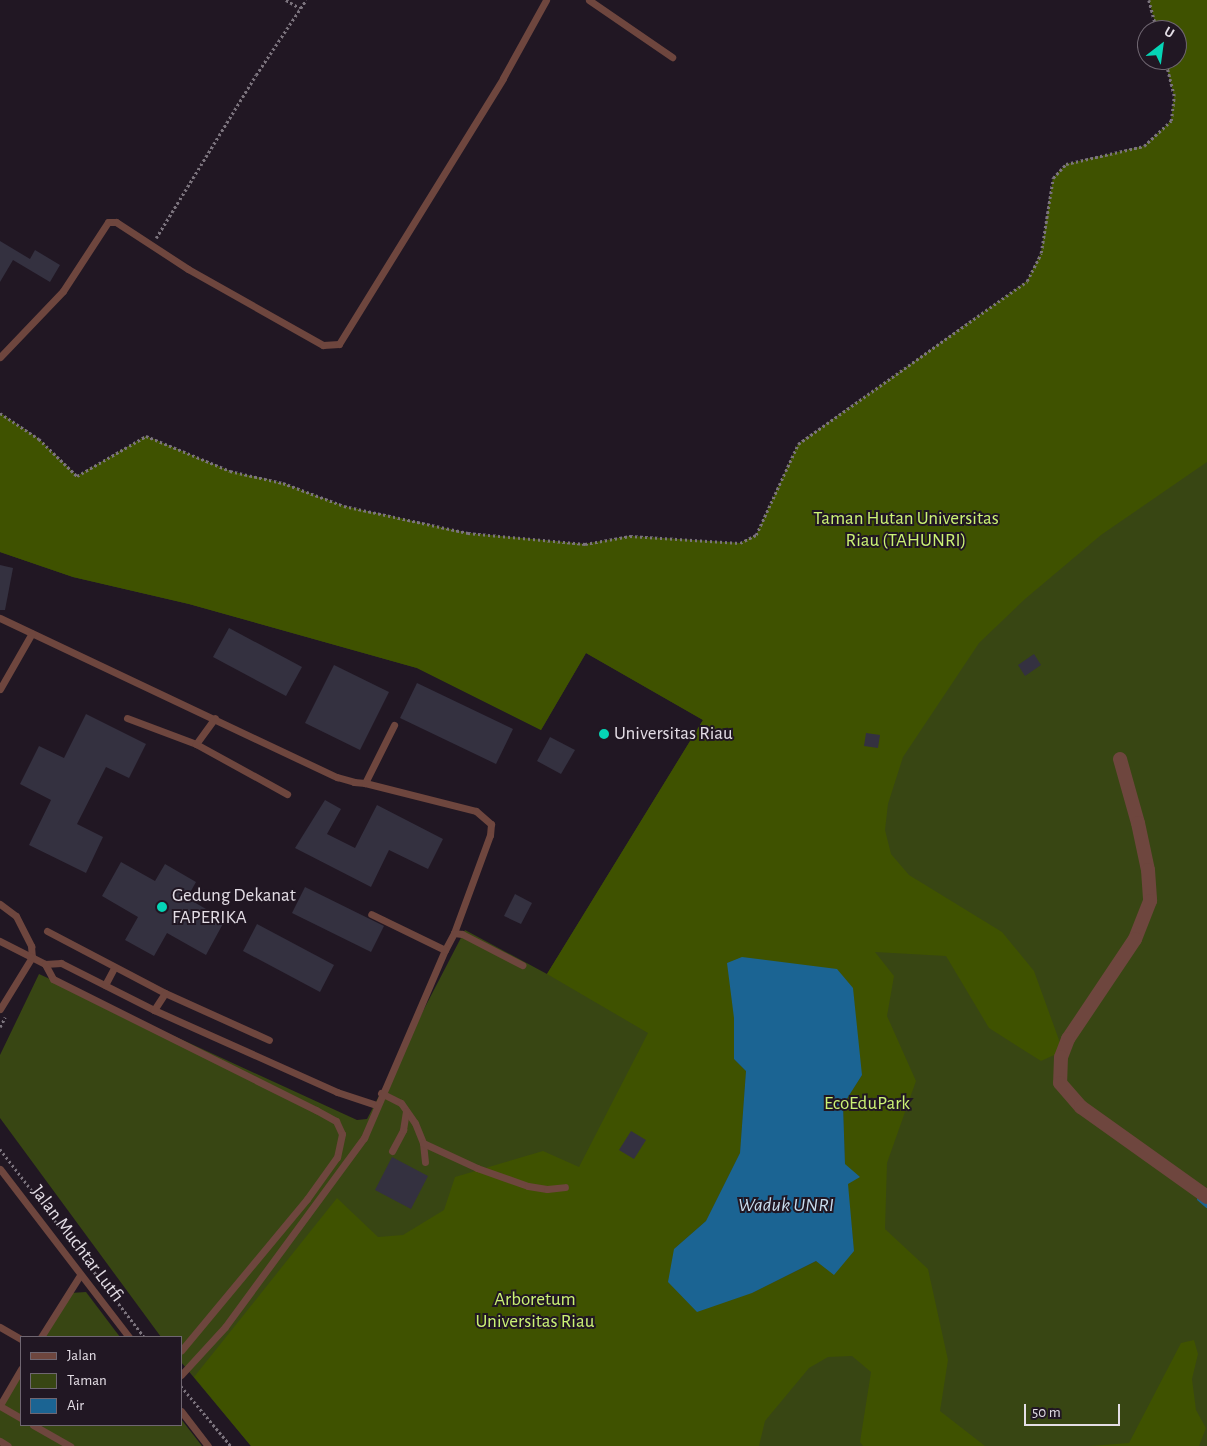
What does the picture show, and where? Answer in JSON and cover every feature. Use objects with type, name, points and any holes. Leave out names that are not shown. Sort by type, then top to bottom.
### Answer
[{"type":"street","points":[[1120,759],[1138,823],[1148,870],[1150,901],[1135,938],[1068,1039],[1061,1057],[1060,1083],[1081,1107],[1207,1197]]},
{"type":"lane","points":[[0,357],[62,291],[104,224],[116,222],[152,246],[323,345],[339,344],[503,78],[546,0]]},
{"type":"lane","points":[[589,0],[672,58]]},
{"type":"lane","points":[[0,618],[337,777],[476,811],[491,824],[490,835],[454,933],[376,1105],[364,1138],[330,1188],[225,1327],[182,1374]]},
{"type":"lane","points":[[0,689],[32,633]]},
{"type":"lane","points":[[127,718],[196,744],[287,794]]},
{"type":"lane","points":[[196,744],[215,718]]},
{"type":"lane","points":[[365,784],[394,725]]},
{"type":"lane","points":[[0,904],[16,916],[31,946],[32,958],[1,1006]]},
{"type":"lane","points":[[371,914],[445,950]]},
{"type":"lane","points":[[47,932],[165,993],[269,1040]]},
{"type":"lane","points":[[454,933],[469,936],[522,965]]},
{"type":"lane","points":[[0,941],[45,964],[61,963],[154,1010],[337,1092],[376,1105]]},
{"type":"lane","points":[[45,964],[53,979],[316,1110],[336,1121],[342,1134],[337,1157],[307,1200],[182,1350]]},
{"type":"lane","points":[[106,985],[114,968]]},
{"type":"lane","points":[[154,1010],[165,993]]},
{"type":"lane","points":[[382,1093],[392,1096],[406,1111],[423,1143],[425,1162]]},
{"type":"lane","points":[[392,1151],[403,1130],[406,1111]]},
{"type":"lane","points":[[423,1143],[477,1168],[528,1186],[547,1189],[565,1187]]},
{"type":"lane","name":"Jalan Muchtar Lutfi","points":[[0,1169],[80,1277],[128,1336]]},
{"type":"lane","points":[[42,1336],[80,1277]]},
{"type":"lane","points":[[0,1327],[20,1337]]},
{"type":"lane","points":[[20,1371],[0,1405],[20,1417]]},
{"type":"lane","points":[[182,1412],[208,1446]]},
{"type":"lane","points":[[35,1426],[70,1446]]},
{"type":"lane","points":[[0,1441],[8,1446]]},
{"type":"path","points":[[286,0],[300,8]]},
{"type":"path","points":[[152,246],[256,74],[306,0]]},
{"type":"path","points":[[1149,0],[1154,20]]},
{"type":"path","points":[[0,413],[39,439],[78,476],[146,436],[230,471],[283,483],[344,506],[468,532],[585,544],[630,536],[740,543],[756,535],[798,444],[1027,281],[1041,253],[1053,178],[1066,164],[1144,146],[1171,121],[1174,96],[1168,70]]},
{"type":"path","points":[[0,1149],[143,1336]]},
{"type":"path","points":[[182,1387],[231,1446]]},
{"type":"green space","name":"EcoEduPark","points":[[1149,0],[1207,0],[1207,1446],[251,1446],[182,1363],[182,1336],[160,1336],[0,1118],[0,1055],[39,974],[357,1120],[367,1119],[465,930],[547,974],[703,720],[586,653],[541,730],[417,668],[189,604],[73,577],[0,552],[0,413],[39,439],[77,476],[146,436],[230,471],[283,483],[344,506],[468,533],[585,544],[630,536],[740,543],[756,535],[798,444],[1027,281],[1041,253],[1053,178],[1066,164],[1144,146],[1171,121],[1174,96],[1168,70],[1187,70],[1187,20],[1154,20]]},
{"type":"green space","name":"Taman Hutan Universitas Riau (TAHUNRI)","points":[[1149,0],[1207,0],[1207,462],[1101,535],[1025,599],[979,643],[903,757],[888,804],[885,830],[891,854],[909,875],[1002,932],[1034,971],[1063,1051],[1041,1061],[989,1028],[946,956],[875,952],[894,976],[887,1016],[916,1081],[887,1163],[885,1229],[928,1269],[948,1360],[940,1411],[985,1446],[863,1446],[860,1442],[871,1372],[852,1356],[828,1357],[809,1368],[765,1421],[759,1446],[251,1446],[194,1377],[337,1198],[378,1237],[403,1235],[444,1210],[455,1177],[543,1151],[579,1167],[648,1033],[547,974],[703,720],[586,653],[541,730],[417,668],[189,604],[73,577],[0,552],[0,413],[39,439],[77,476],[146,436],[230,471],[283,483],[344,506],[468,533],[585,544],[630,536],[740,543],[756,535],[798,444],[1027,281],[1041,253],[1053,178],[1066,164],[1144,146],[1171,121],[1174,96],[1168,70],[1187,70],[1187,20],[1154,20]],"holes":[[[734,1018],[862,1075],[843,1105],[845,1164],[854,1251],[817,1261],[752,1293],[674,1249],[706,1221],[740,1153],[746,1071],[734,1059]]]},
{"type":"green space","points":[[86,1292],[119,1336],[43,1336],[70,1293]]},
{"type":"green space","points":[[1194,1340],[1198,1354],[1192,1379],[1196,1410],[1206,1428],[1199,1446],[1090,1446],[1129,1443],[1181,1343]]},
{"type":"green space","points":[[20,1373],[20,1426],[182,1426],[182,1420],[202,1446],[0,1446],[0,1406]]},
{"type":"water","name":"Waduk UNRI","points":[[742,957],[837,969],[853,988],[862,1075],[843,1105],[845,1164],[860,1177],[848,1184],[854,1251],[834,1275],[816,1261],[752,1293],[697,1312],[668,1282],[674,1249],[706,1221],[740,1153],[746,1071],[734,1059],[734,1018],[727,963]]},
{"type":"building","points":[[0,241],[30,259],[35,250],[60,265],[50,282],[13,260],[0,282]]},
{"type":"building","points":[[0,565],[13,568],[5,610],[0,610]]},
{"type":"building","points":[[229,628],[302,667],[286,696],[213,657]]},
{"type":"building","points":[[1034,654],[1041,665],[1025,676],[1018,665]]},
{"type":"building","points":[[334,665],[389,692],[360,750],[305,723]]},
{"type":"building","points":[[417,683],[513,729],[496,764],[400,718]]},
{"type":"building","points":[[86,714],[146,744],[129,778],[106,767],[77,824],[103,837],[86,873],[29,845],[51,800],[20,784],[39,746],[64,758]]},
{"type":"building","points":[[866,733],[880,735],[878,748],[864,746]]},
{"type":"building","points":[[550,737],[575,750],[561,774],[537,761]]},
{"type":"building","points":[[325,800],[341,809],[327,834],[355,848],[377,805],[443,839],[428,869],[389,850],[371,887],[295,848]]},
{"type":"building","name":"Gedung Dekanat FAPERIKA","points":[[121,862],[155,881],[165,864],[196,882],[187,898],[225,920],[206,955],[167,933],[154,956],[125,940],[138,917],[102,896]]},
{"type":"building","points":[[305,887],[384,926],[371,952],[292,913]]},
{"type":"building","points":[[515,894],[532,903],[521,924],[504,916]]},
{"type":"building","points":[[257,924],[334,965],[320,992],[243,951]]},
{"type":"building","points":[[631,1131],[646,1140],[634,1159],[619,1150]]},
{"type":"building","points":[[392,1157],[428,1176],[411,1209],[375,1190]]},
{"type":"waterway","points":[[1199,1199],[1207,1206]]},
{"type":"place","name":"Universitas Riau","points":[[604,734]]},
{"type":"place","name":"Gedung Dekanat FAPERIKA","points":[[162,907]]},
{"type":"park label","name":"Arboretum Universitas Riau","points":[[535,1311]]}]
